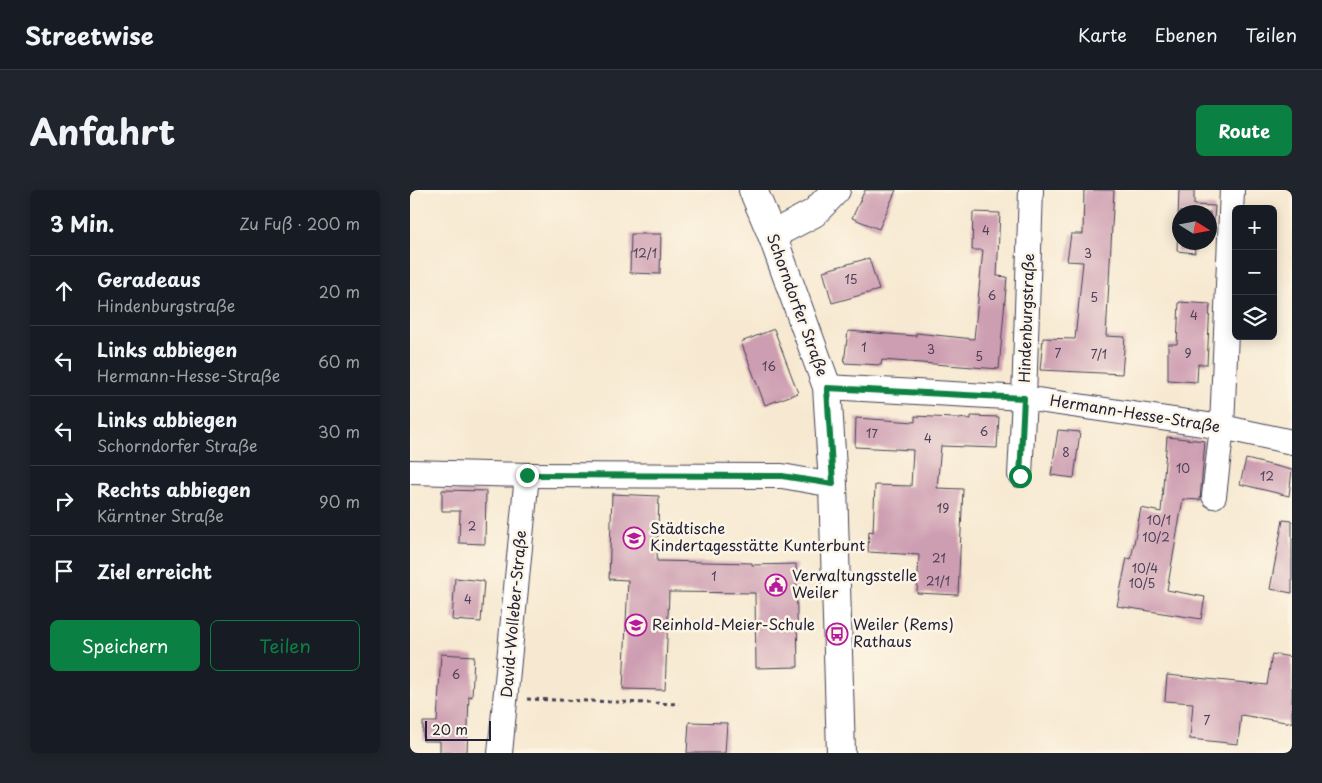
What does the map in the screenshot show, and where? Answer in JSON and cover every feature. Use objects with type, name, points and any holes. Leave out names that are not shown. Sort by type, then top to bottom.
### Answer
[{"type":"street","name":"Schorndorfer Straße","points":[[753,190],[772,235],[827,388],[833,484],[841,753]]},
{"type":"street","points":[[772,235],[814,213],[836,190]]},
{"type":"street","name":"Hindenburgstraße","points":[[1020,476],[1031,190]]},
{"type":"street","points":[[1214,496],[1222,427],[1232,190]]},
{"type":"street","name":"Hermann-Hesse-Straße","points":[[827,388],[1024,398],[1222,427],[1292,442]]},
{"type":"street","points":[[410,472],[527,475],[782,476],[833,484]]},
{"type":"street","name":"David-Wolleber-Straße","points":[[500,753],[527,475]]},
{"type":"path","points":[[506,698],[679,704]]},
{"type":"building","points":[[865,190],[896,190],[879,229],[852,218]]},
{"type":"building","points":[[1084,190],[1114,190],[1106,336],[1125,337],[1122,374],[1040,370],[1043,338],[1075,339],[1083,262],[1067,261],[1071,234],[1083,234]]},
{"type":"building","points":[[1179,190],[1194,190],[1194,205],[1179,205]]},
{"type":"building","points":[[973,212],[1000,213],[997,276],[1007,277],[999,369],[882,360],[881,365],[844,363],[848,331],[916,336],[916,333],[974,339],[983,250],[972,250]]},
{"type":"building","points":[[631,234],[661,234],[660,274],[630,273]]},
{"type":"building","points":[[1195,250],[1195,253],[1177,251]]},
{"type":"building","points":[[869,258],[879,290],[832,303],[823,271]]},
{"type":"building","points":[[1179,302],[1210,304],[1207,364],[1198,364],[1197,382],[1168,380],[1168,344],[1177,344]]},
{"type":"building","points":[[774,329],[798,393],[765,405],[741,342]]},
{"type":"building","points":[[915,416],[971,419],[971,416],[999,417],[997,448],[941,446],[937,488],[963,489],[958,595],[917,593],[919,555],[868,552],[869,531],[873,532],[875,485],[911,486],[913,450],[855,447],[856,418],[915,422]]},
{"type":"building","points":[[1058,430],[1080,432],[1074,478],[1051,475]]},
{"type":"building","points":[[1167,437],[1205,441],[1200,500],[1183,499],[1167,590],[1205,597],[1201,619],[1117,606],[1127,558],[1131,559],[1141,508],[1161,512]]},
{"type":"building","points":[[1246,459],[1292,470],[1289,496],[1240,484]]},
{"type":"building","points":[[442,490],[486,491],[485,544],[459,543],[460,511],[442,511]]},
{"type":"building","points":[[612,494],[659,496],[657,561],[752,563],[752,565],[796,564],[798,667],[756,668],[755,593],[669,592],[665,690],[623,689],[628,580],[609,579]]},
{"type":"building","points":[[1283,520],[1292,521],[1292,593],[1270,589]]},
{"type":"building","points":[[455,578],[484,581],[481,622],[452,620]]},
{"type":"building","points":[[441,654],[474,656],[472,697],[469,696],[467,753],[440,753],[440,741],[423,741],[423,722],[437,722]]},
{"type":"building","points":[[1272,654],[1292,657],[1292,723],[1241,715],[1238,744],[1190,739],[1193,703],[1165,701],[1167,675],[1267,685]]},
{"type":"building","points":[[689,722],[727,723],[725,753],[687,753]]},
{"type":"place","name":"Städtische Kindertagesstätte Kunterbunt","points":[[634,538]]},
{"type":"place","name":"Verwaltungsstelle Weiler","points":[[776,585]]},
{"type":"place","name":"Reinhold-Meier-Schule","points":[[636,625]]},
{"type":"place","name":"Weiler (Rems) Rathaus","points":[[837,634]]},
{"type":"route","points":[[527,475],[782,476],[833,484],[827,388],[1024,398],[1020,476]]}]
